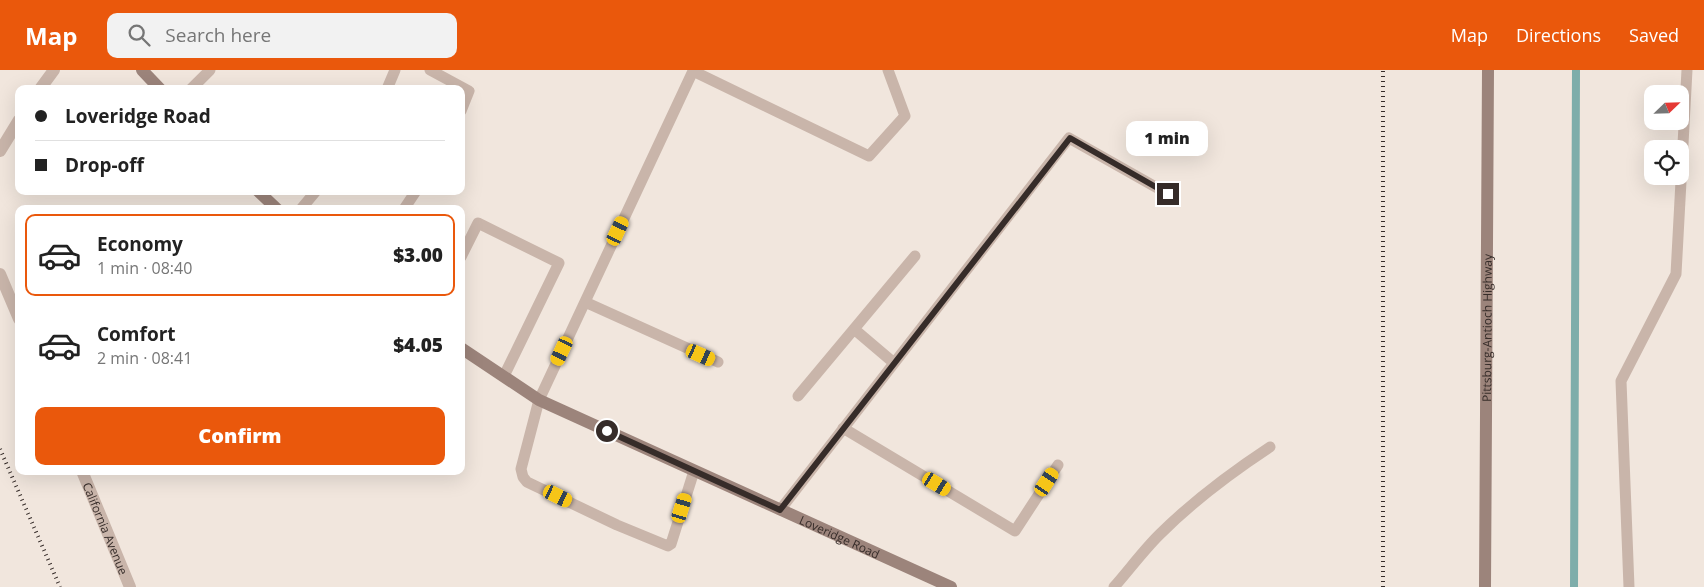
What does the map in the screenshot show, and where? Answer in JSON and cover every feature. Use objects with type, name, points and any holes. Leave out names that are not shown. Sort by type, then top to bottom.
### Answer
[{"type":"main road","points":[[142,70],[156,85]]},
{"type":"main road","name":"Pittsburg-Antioch Highway","points":[[1485,587],[1488,70]]},
{"type":"main road","points":[[262,195],[273,205]]},
{"type":"main road","name":"Loveridge Road","points":[[465,351],[539,400],[952,587]]},
{"type":"street","points":[[43,85],[54,70]]},
{"type":"street","points":[[0,151],[15,127]]},
{"type":"street","points":[[0,274],[15,310]]},
{"type":"street","name":"California Avenue","points":[[84,475],[130,587]]},
{"type":"lane","points":[[195,85],[210,70]]},
{"type":"lane","points":[[389,85],[395,70]]},
{"type":"lane","points":[[430,70],[458,85]]},
{"type":"lane","points":[[694,471],[671,544],[664,546],[527,482],[523,477],[521,469],[539,400],[694,70],[869,156],[905,116],[888,70]]},
{"type":"lane","points":[[1629,587],[1621,381],[1676,274],[1688,70]]},
{"type":"lane","points":[[465,89],[469,91],[465,101]]},
{"type":"lane","points":[[780,510],[1070,138],[1168,194]]},
{"type":"lane","points":[[304,205],[313,195]]},
{"type":"lane","points":[[465,249],[478,223],[559,263],[504,376]]},
{"type":"lane","points":[[798,396],[915,256]]},
{"type":"lane","points":[[585,302],[718,362]]},
{"type":"lane","points":[[854,330],[894,363]]},
{"type":"lane","points":[[843,428],[1015,531],[1058,465]]},
{"type":"lane","points":[[1114,587],[1159,535],[1217,486],[1270,447]]},
{"type":"waterway","points":[[1574,587],[1576,70]]},
{"type":"railway","points":[[1383,70],[1383,587]]},
{"type":"railway","points":[[0,449],[60,587]]},
{"type":"route","points":[[607,431],[780,510],[1070,138],[1168,194]]}]
